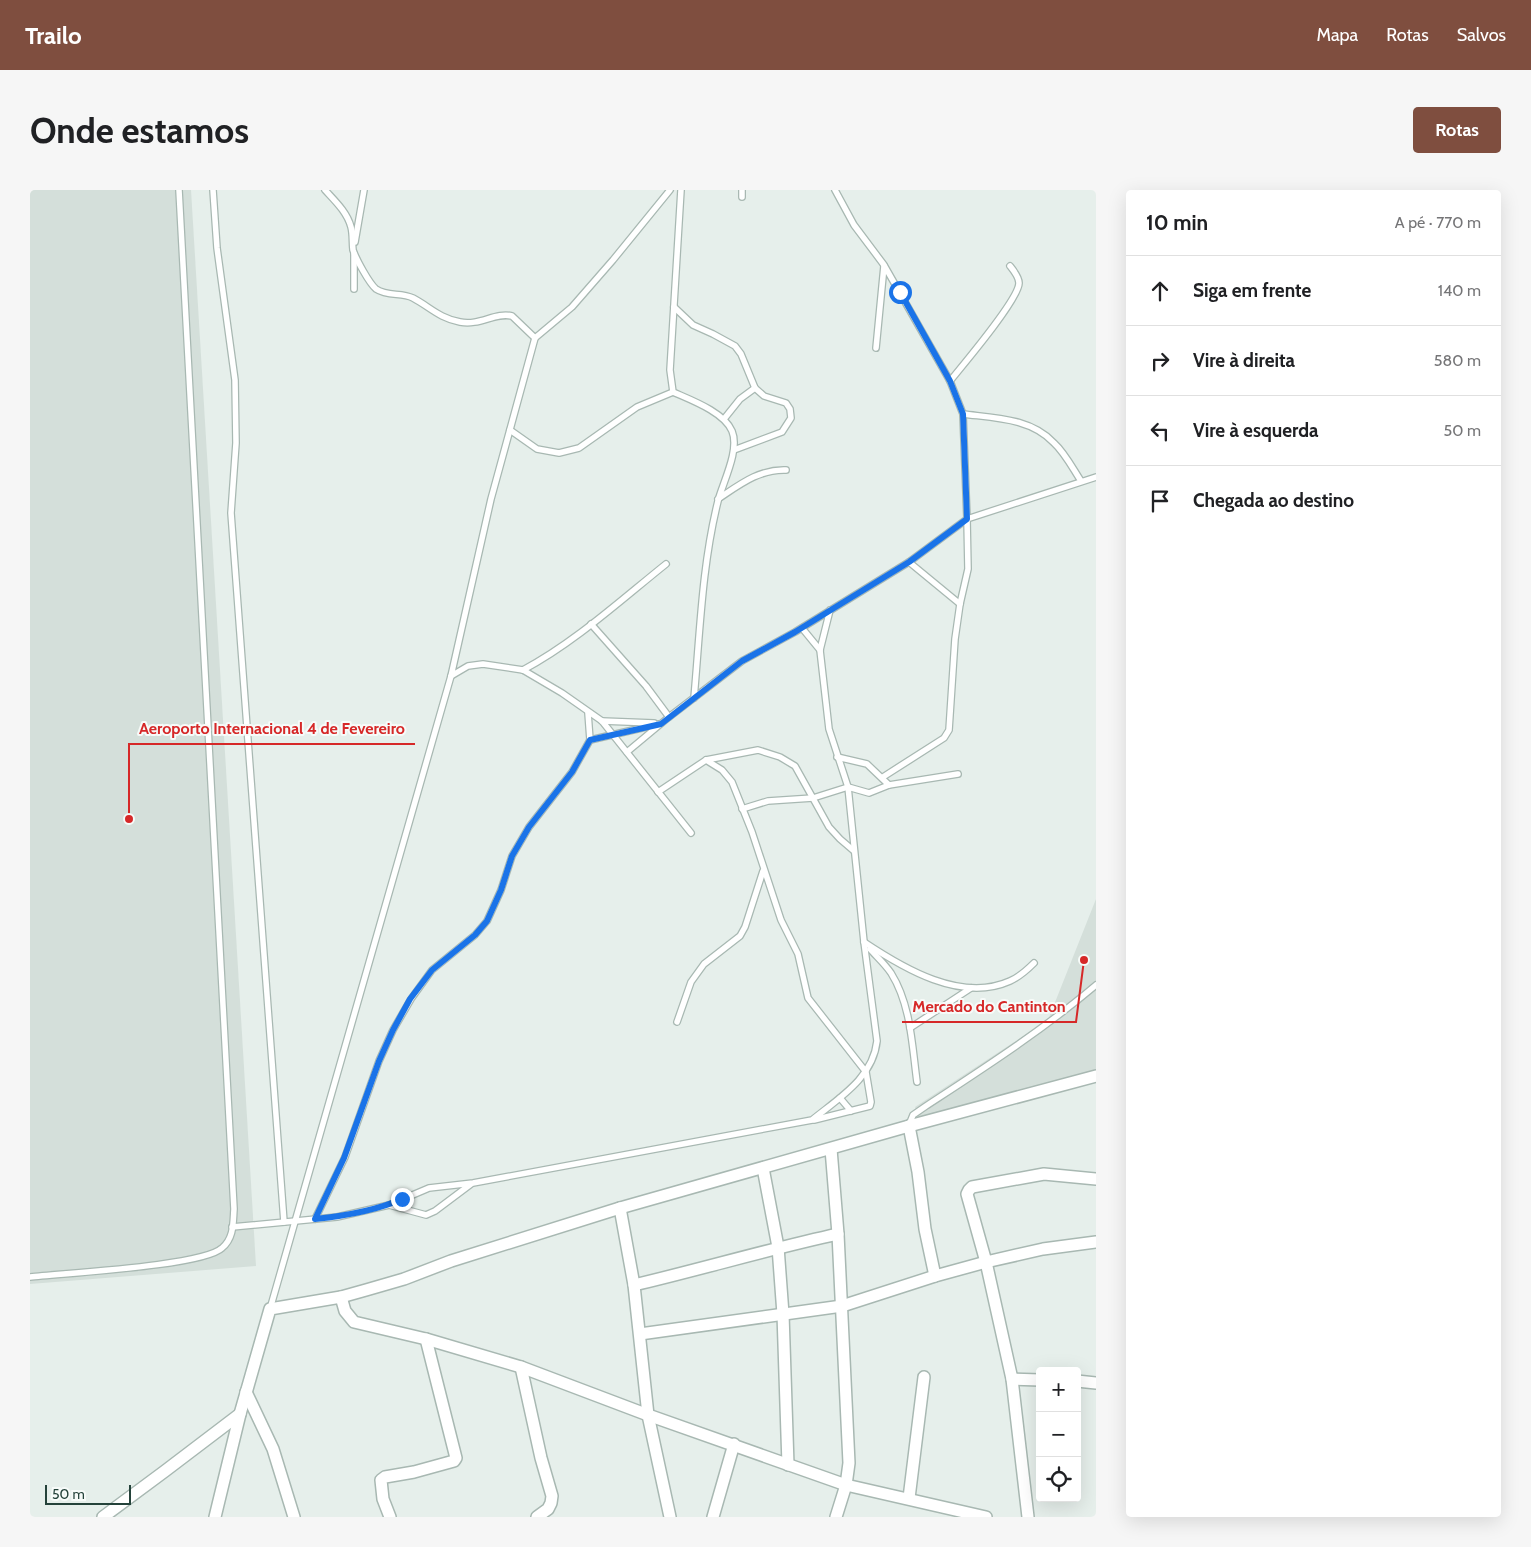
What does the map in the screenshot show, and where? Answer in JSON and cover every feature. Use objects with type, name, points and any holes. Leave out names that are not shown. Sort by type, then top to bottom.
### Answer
[{"type":"street","points":[[215,1517],[240,1414],[270,1309],[341,1297],[404,1279],[620,1208],[909,1126],[1096,1076]]},
{"type":"street","points":[[909,1126],[918,1172],[925,1229],[935,1276]]},
{"type":"street","points":[[832,1149],[849,1432],[849,1463],[846,1484],[836,1517]]},
{"type":"street","points":[[763,1168],[778,1247],[783,1314],[788,1465]]},
{"type":"street","points":[[1028,1517],[1012,1379],[986,1262],[967,1194],[972,1186],[1044,1174],[1096,1179]]},
{"type":"street","points":[[620,1208],[634,1285],[648,1415],[670,1517]]},
{"type":"street","points":[[634,1285],[778,1247],[838,1234]]},
{"type":"street","points":[[640,1334],[842,1306],[935,1276],[986,1262],[1043,1249],[1096,1242]]},
{"type":"street","points":[[341,1297],[345,1312],[354,1322],[521,1367],[648,1415],[846,1484],[909,1498],[974,1516],[986,1517]]},
{"type":"street","points":[[390,1517],[383,1498],[381,1480],[385,1477],[405,1474],[454,1461],[456,1458],[426,1340]]},
{"type":"street","points":[[521,1367],[541,1458],[552,1496],[548,1509],[537,1517]]},
{"type":"street","points":[[909,1498],[924,1378]]},
{"type":"street","points":[[1012,1379],[1036,1380]]},
{"type":"street","points":[[1081,1382],[1096,1383]]},
{"type":"street","points":[[246,1392],[272,1449],[294,1517]]},
{"type":"street","points":[[103,1517],[240,1414]]},
{"type":"street","points":[[713,1517],[734,1444]]},
{"type":"lane","points":[[30,1277],[177,1262],[208,1255],[221,1249],[231,1238],[234,1199],[179,190]]},
{"type":"lane","points":[[213,190],[217,248],[235,380],[236,443],[231,513],[284,1222]]},
{"type":"lane","points":[[325,190],[344,210],[352,227],[354,289]]},
{"type":"lane","points":[[364,190],[354,251],[369,282],[375,288],[383,293],[411,298],[434,313],[462,323],[476,323],[500,316],[512,316],[535,338]]},
{"type":"lane","points":[[270,1309],[451,676],[490,499],[535,338],[572,307],[670,190]]},
{"type":"lane","points":[[673,392],[670,370],[681,190]]},
{"type":"lane","points":[[742,190],[742,197]]},
{"type":"lane","points":[[835,190],[854,224],[884,265],[950,381],[963,414],[968,569],[960,604],[949,730],[944,738],[883,778]]},
{"type":"lane","points":[[876,348],[884,265]]},
{"type":"lane","points":[[950,381],[990,332],[1018,290],[1019,280],[1010,266]]},
{"type":"lane","points":[[674,307],[693,325],[735,346],[755,388],[764,396],[786,403],[790,409],[791,418],[782,432],[734,450]]},
{"type":"lane","points":[[724,419],[740,399],[755,388]]},
{"type":"lane","points":[[510,430],[537,449],[560,453],[579,448],[637,407],[673,392]]},
{"type":"lane","points":[[673,392],[724,419],[732,431],[734,450],[718,499],[704,575],[694,698]]},
{"type":"lane","points":[[963,414],[1020,422],[1040,432],[1055,443],[1081,481]]},
{"type":"lane","points":[[718,499],[751,477],[764,472],[786,470]]},
{"type":"lane","points":[[626,752],[742,661],[802,628],[909,562],[967,519],[1093,477],[1096,470]]},
{"type":"lane","points":[[909,562],[960,604]]},
{"type":"lane","points":[[523,670],[539,661],[591,624],[666,564]]},
{"type":"lane","points":[[812,1120],[840,1098],[866,1072],[876,1053],[877,1041],[864,942],[848,787],[828,729],[820,650],[830,610]]},
{"type":"lane","points":[[591,624],[646,686],[669,717]]},
{"type":"lane","points":[[802,628],[820,650]]},
{"type":"lane","points":[[451,676],[468,666],[483,664],[523,670],[562,693],[602,722],[691,833]]},
{"type":"lane","points":[[315,1219],[344,1158],[379,1061],[393,1030],[410,999],[432,970],[475,935],[487,921],[501,890],[512,856],[529,827],[572,772],[590,740],[588,713]]},
{"type":"lane","points":[[602,722],[661,724]]},
{"type":"lane","points":[[590,740],[661,724]]},
{"type":"lane","points":[[658,792],[706,760],[758,750],[780,756],[794,766],[829,827],[854,851]]},
{"type":"lane","points":[[837,757],[867,764],[889,784]]},
{"type":"lane","points":[[232,1227],[337,1217],[389,1205],[429,1188],[473,1183],[812,1120],[870,1106],[872,1102],[866,1072],[808,998],[798,954],[780,920],[752,832],[732,782],[722,770],[706,760]]},
{"type":"lane","points":[[742,809],[768,800],[813,798],[848,787],[869,793],[889,784],[958,774]]},
{"type":"lane","points":[[677,1022],[691,982],[704,964],[740,936],[745,927],[763,871]]},
{"type":"lane","points":[[864,942],[913,972],[941,983],[972,988],[1008,982],[1022,974],[1034,963]]},
{"type":"lane","points":[[864,942],[891,973],[905,1003],[917,1082]]},
{"type":"lane","points":[[909,1126],[914,1115],[1007,1053],[1096,985]]},
{"type":"lane","points":[[910,1028],[972,988]]},
{"type":"lane","points":[[840,1098],[851,1111]]},
{"type":"lane","points":[[389,1205],[426,1215],[435,1211],[473,1183]]},
{"type":"shaded area","points":[[30,190],[191,190],[256,1266],[30,1284]]},
{"type":"shaded area","points":[[1096,899],[1096,1072],[921,1124],[915,1107],[1048,1020]]},
{"type":"place","name":"Aeroporto Internacional 4 de Fevereiro","points":[[129,819]]},
{"type":"place","name":"Mercado do Cantinton","points":[[1084,960]]},
{"type":"route","points":[[402,1199],[389,1205],[337,1217],[315,1219],[344,1158],[379,1061],[410,999],[432,970],[475,935],[487,921],[501,890],[512,856],[529,827],[572,772],[590,740],[661,724],[742,661],[795,632],[909,562],[967,519],[966,452],[963,414],[950,381],[900,292]]}]
